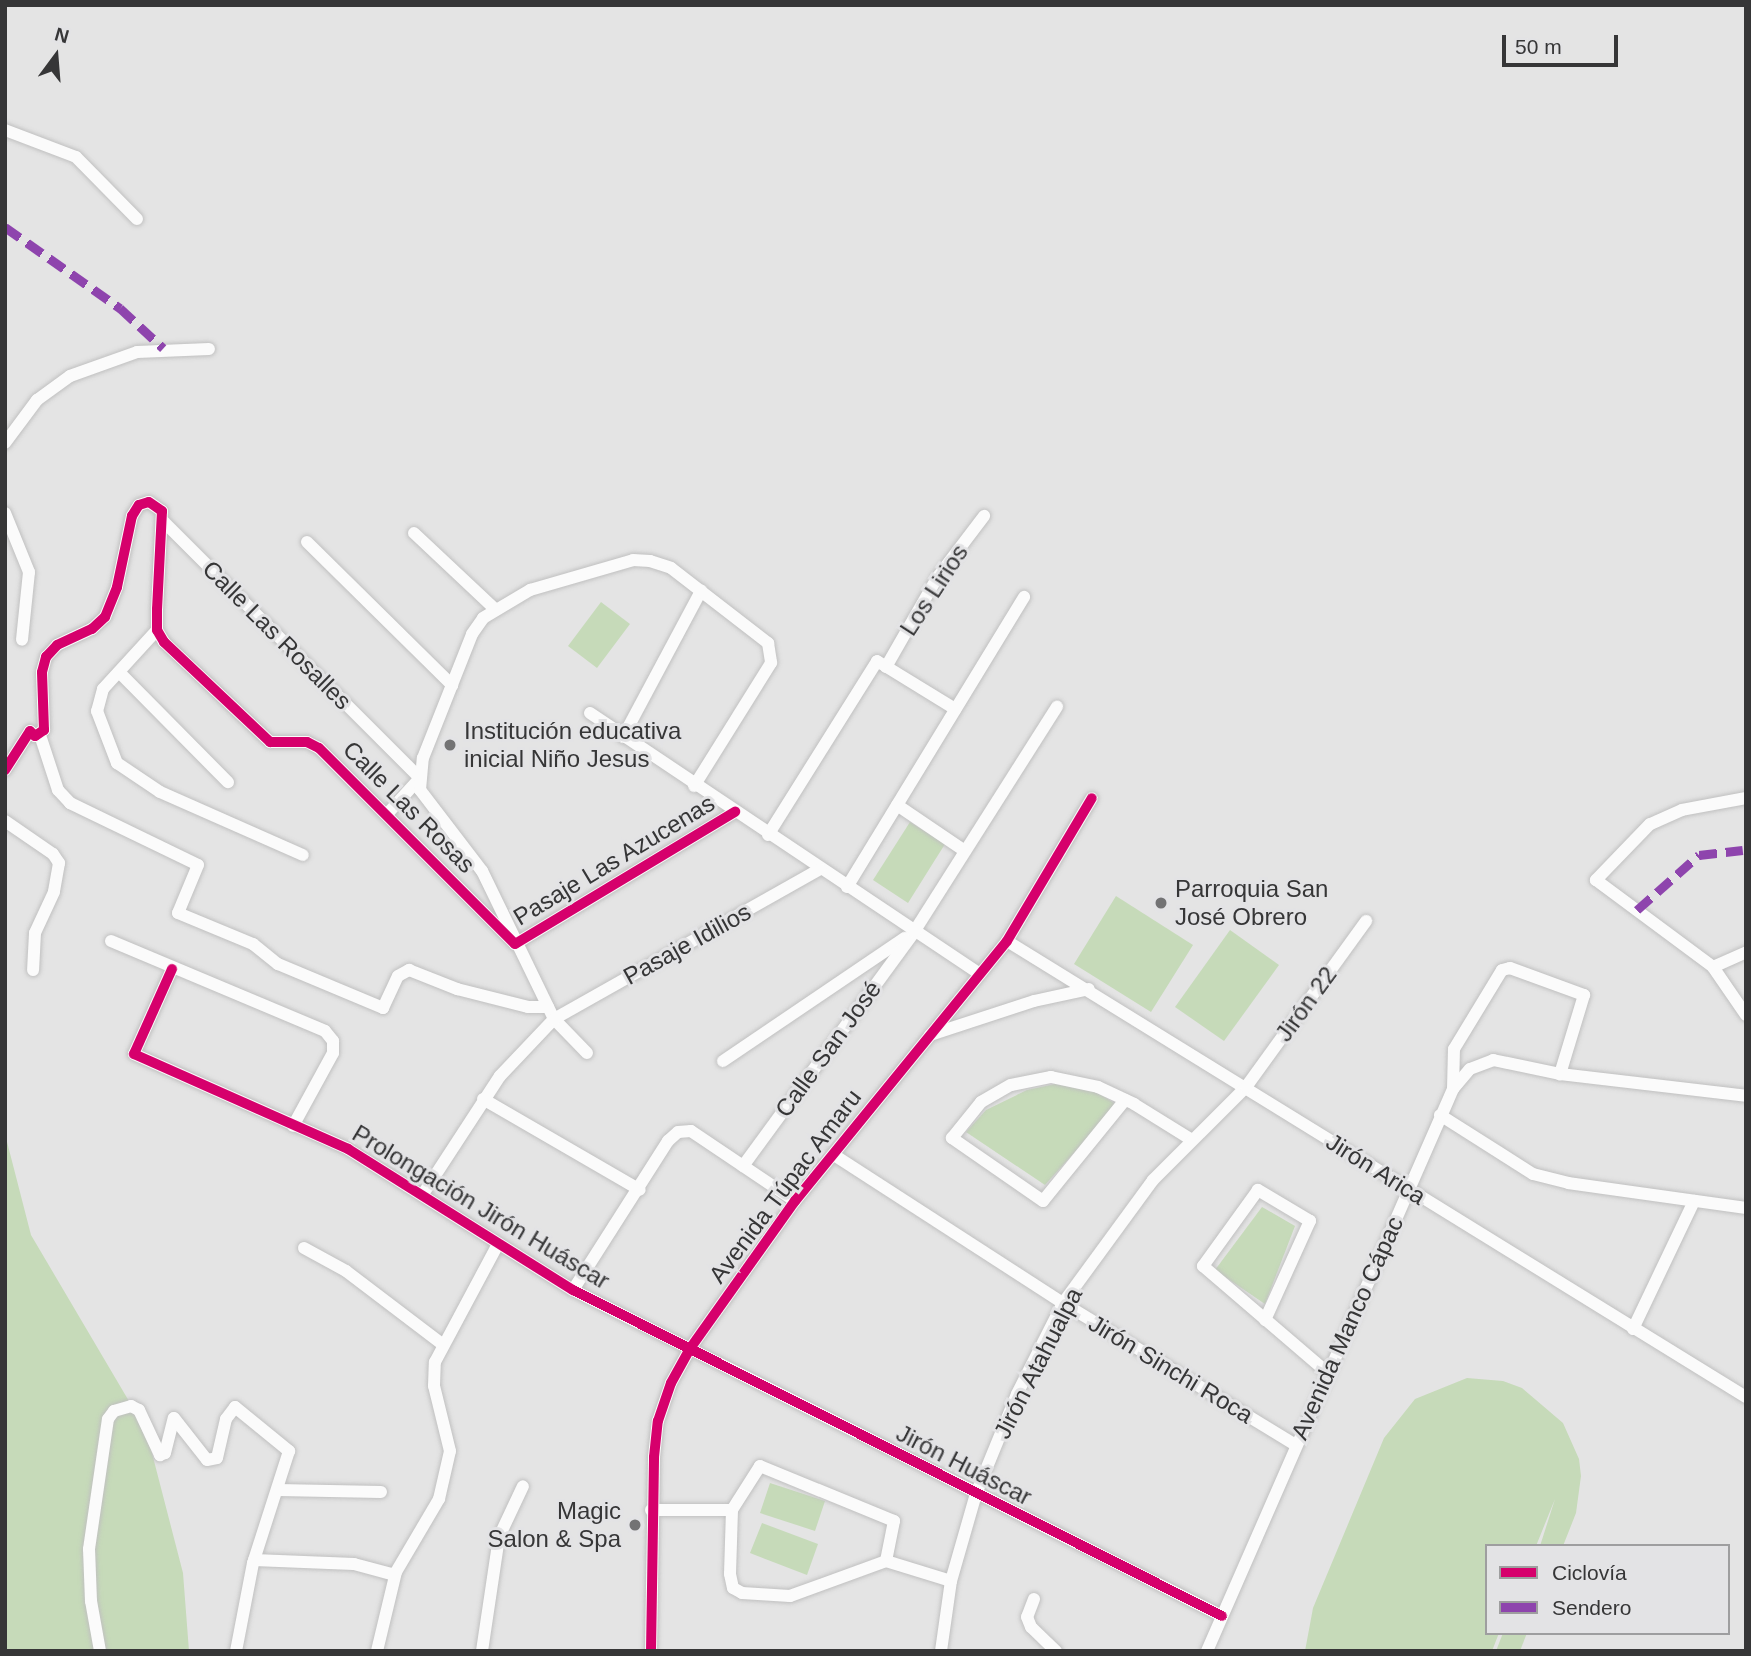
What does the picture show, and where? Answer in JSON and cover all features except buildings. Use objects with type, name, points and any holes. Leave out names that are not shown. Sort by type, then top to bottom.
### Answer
[{"type":"street","points":[[5,130],[76,157],[137,219]]},
{"type":"street","points":[[5,443],[37,400],[70,376],[137,352],[209,349]]},
{"type":"street","name":"Calle Las Rosalles","points":[[40,735],[46,722],[42,672],[46,657],[57,645],[92,629],[105,617],[117,587],[132,516],[139,505],[159,505],[163,522],[420,778]]},
{"type":"street","points":[[5,513],[29,572],[22,640]]},
{"type":"street","name":"Los Lirios","points":[[886,667],[937,578],[984,516]]},
{"type":"street","points":[[163,522],[157,630],[103,689],[97,711],[117,763],[160,792],[303,855]]},
{"type":"street","points":[[414,533],[494,608]]},
{"type":"street","points":[[307,542],[452,685]]},
{"type":"street","points":[[587,1053],[551,1013],[482,871],[424,800],[420,778],[423,758],[472,634],[494,608],[530,590],[633,559],[671,568],[768,643],[772,654],[771,663],[694,786]]},
{"type":"street","points":[[623,737],[701,591]]},
{"type":"street","points":[[847,887],[1024,597]]},
{"type":"street","name":"Calle Las Rosas","points":[[157,630],[164,642],[270,742],[307,742],[319,748],[388,813],[516,944]]},
{"type":"street","points":[[768,835],[877,661],[955,709]]},
{"type":"street","points":[[119,673],[228,782]]},
{"type":"street","name":"Calle San José","points":[[743,1166],[914,932],[1057,707]]},
{"type":"street","points":[[590,713],[694,786],[977,972]]},
{"type":"street","points":[[5,770],[30,732],[40,735],[58,790],[70,803],[198,865],[178,912],[253,944],[278,964],[383,1008],[398,976],[409,970],[457,989],[551,1013]]},
{"type":"street","points":[[388,813],[420,778]]},
{"type":"street","name":"Avenida Túpac Amaru","points":[[651,1651],[651,1510],[658,1421],[671,1383],[689,1350],[795,1201],[977,972],[1007,941],[1092,798]]},
{"type":"street","points":[[1746,798],[1682,810],[1650,824],[1596,880],[1713,967],[1746,1015]]},
{"type":"street","points":[[897,805],[965,851]]},
{"type":"street","name":"Pasaje Las Azucenas","points":[[516,944],[735,813]]},
{"type":"street","points":[[5,821],[53,854],[59,863],[54,892],[35,933],[33,970]]},
{"type":"street","name":"Pasaje Idilios","points":[[423,1194],[483,1099],[551,1013],[820,869]]},
{"type":"street","name":"Jirón 22","points":[[1246,1087],[1366,921]]},
{"type":"street","points":[[723,1061],[914,932]]},
{"type":"street","points":[[111,941],[172,969],[325,1031],[334,1041],[333,1053],[293,1126]]},
{"type":"street","name":"Jirón Arica","points":[[1007,941],[1089,989],[1746,1397]]},
{"type":"street","points":[[1713,967],[1746,952]]},
{"type":"street","name":"Avenida Manco Cápac","points":[[1207,1651],[1453,1089],[1454,1049],[1502,970],[1510,968],[1584,995],[1560,1074]]},
{"type":"street","name":"Prolongación Jirón Huáscar","points":[[172,969],[134,1054],[348,1149],[423,1194],[497,1246],[573,1290],[689,1350]]},
{"type":"street","points":[[929,1035],[1034,1001],[1089,989]]},
{"type":"street","points":[[1453,1089],[1482,1061],[1560,1074],[1746,1096]]},
{"type":"street","points":[[1125,1100],[1043,1201],[952,1138],[981,1102],[1011,1085],[1051,1077],[1098,1087],[1125,1100],[1192,1140]]},
{"type":"street","name":"Jirón Atahualpa","points":[[941,1651],[951,1581],[975,1494],[1017,1394],[1063,1303],[1118,1223],[1192,1140],[1246,1087]]},
{"type":"street","points":[[483,1099],[640,1190]]},
{"type":"street","points":[[1440,1115],[1533,1174],[1568,1184],[1746,1208]]},
{"type":"street","points":[[573,1290],[640,1190],[668,1141],[678,1132],[691,1131],[795,1201]]},
{"type":"street","name":"Jirón Sinchi Roca","points":[[834,1155],[1063,1303],[1296,1445]]},
{"type":"street","points":[[1265,1320],[1310,1221],[1258,1191],[1203,1266],[1265,1320],[1328,1373]]},
{"type":"street","points":[[1633,1329],[1694,1201]]},
{"type":"street","points":[[377,1651],[395,1574],[439,1499],[450,1451],[434,1386],[435,1362],[442,1344],[497,1246]]},
{"type":"street","points":[[304,1248],[346,1271],[442,1344]]},
{"type":"street","name":"Jirón Huáscar","points":[[689,1350],[1222,1616]]},
{"type":"street","points":[[100,1651],[91,1601],[89,1549],[106,1429],[114,1411],[131,1406],[139,1409],[160,1455],[165,1452],[171,1419],[178,1419],[212,1461],[229,1412],[240,1409],[255,1428],[289,1451],[254,1560],[236,1651]]},
{"type":"street","points":[[886,1561],[894,1521],[760,1466],[733,1510],[730,1574],[733,1588],[742,1593],[790,1596],[886,1561],[951,1581]]},
{"type":"street","points":[[482,1651],[499,1537],[523,1486]]},
{"type":"street","points":[[278,1490],[381,1492]]},
{"type":"street","points":[[651,1510],[733,1510]]},
{"type":"street","points":[[254,1560],[354,1564],[395,1574]]},
{"type":"street","points":[[1034,1599],[1027,1617],[1031,1627],[1056,1651]]},
{"type":"green space","points":[[601,602],[630,624],[597,668],[568,646]]},
{"type":"green space","points":[[910,822],[945,844],[908,903],[873,880]]},
{"type":"green space","points":[[1116,896],[1193,945],[1151,1012],[1074,964]]},
{"type":"green space","points":[[1230,930],[1279,965],[1224,1041],[1175,1007]]},
{"type":"green space","points":[[1055,1084],[1097,1092],[1117,1105],[1045,1185],[966,1132],[986,1110],[1027,1090]]},
{"type":"green space","points":[[5,1134],[31,1235],[146,1430],[183,1573],[189,1651],[5,1651]]},
{"type":"green space","points":[[1262,1207],[1295,1226],[1265,1304],[1215,1270]]},
{"type":"green space","points":[[1467,1378],[1503,1381],[1522,1388],[1563,1423],[1579,1459],[1581,1476],[1576,1513],[1564,1544],[1541,1544],[1555,1499],[1537,1544],[1485,1544],[1485,1635],[1498,1635],[1492,1651],[1305,1651],[1313,1608],[1384,1438],[1415,1399]]},
{"type":"green space","points":[[770,1483],[825,1501],[815,1531],[760,1513]]},
{"type":"green space","points":[[762,1523],[818,1544],[807,1575],[750,1553]]},
{"type":"green space","points":[[1502,1635],[1526,1635],[1520,1651],[1496,1651]]},
{"type":"marked path","points":[[5,227],[120,308],[163,348]]},
{"type":"marked path","points":[[1637,910],[1699,855],[1743,850]]},
{"type":"cycle path","points":[[5,770],[30,731],[35,736],[44,730],[42,672],[46,657],[57,645],[92,629],[105,617],[117,587],[132,516],[139,505],[149,502],[162,511],[157,630],[164,642],[270,742],[307,742],[319,748],[515,944],[735,812]]},
{"type":"cycle path","points":[[651,1651],[654,1457],[658,1421],[671,1383],[689,1350],[795,1201],[1007,941],[1092,798]]},
{"type":"cycle path","points":[[172,969],[134,1054],[348,1149],[573,1290],[1222,1616]]},
{"type":"place","name":"Institución educativa inicial Niño Jesus","points":[[450,745]]},
{"type":"place","name":"Parroquia San José Obrero","points":[[1161,903]]},
{"type":"place","name":"Magic Salon & Spa","points":[[635,1525]]}]
